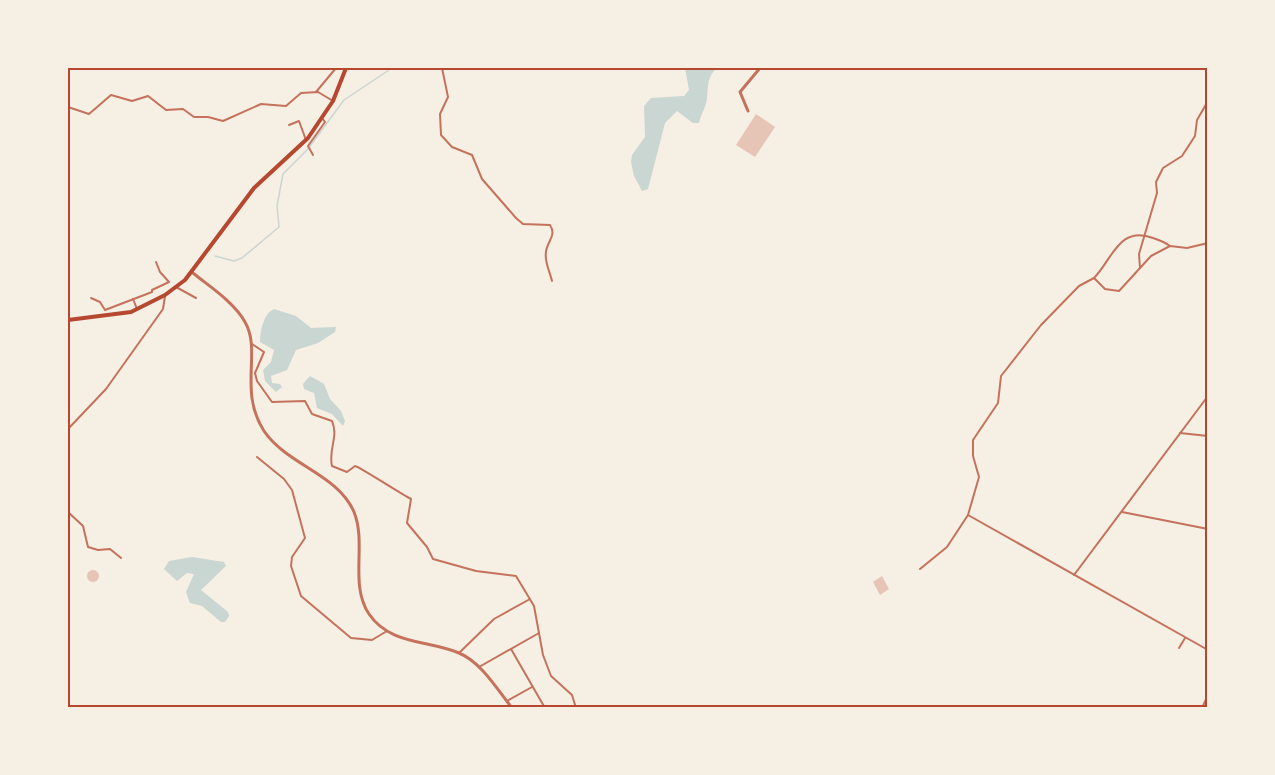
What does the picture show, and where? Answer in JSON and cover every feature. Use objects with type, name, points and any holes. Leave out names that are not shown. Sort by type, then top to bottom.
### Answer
[{"type":"main road","points":[[68,320],[103,317],[137,309],[165,295],[193,273],[254,188],[306,140],[333,101],[346,68]]},
{"type":"street","points":[[316,92],[336,68]]},
{"type":"street","points":[[442,68],[448,97],[440,114],[441,135],[452,147],[472,155],[482,179],[522,224],[552,227],[553,233],[545,252],[552,281]]},
{"type":"street","points":[[748,111],[740,92],[760,68]]},
{"type":"street","points":[[68,107],[86,114],[111,94],[132,101],[148,96],[166,110],[183,109],[194,117],[208,117],[223,122],[261,104],[282,108],[301,93],[316,92],[333,101]]},
{"type":"street","points":[[1140,268],[1139,254],[1160,174],[1172,160],[1182,156],[1195,136],[1197,120],[1208,101]]},
{"type":"street","points":[[313,155],[309,148],[325,122],[322,118]]},
{"type":"street","points":[[289,125],[299,121],[306,140]]},
{"type":"street","points":[[920,569],[947,547],[968,515],[979,477],[973,456],[974,440],[998,403],[1000,376],[1041,325],[1080,286],[1094,278],[1120,243],[1130,237],[1145,235],[1170,246],[1187,248],[1208,243]]},
{"type":"street","points":[[1094,278],[1110,291],[1119,291],[1151,256],[1170,246]]},
{"type":"street","points":[[91,298],[100,302],[105,310],[169,282],[163,277],[156,262]]},
{"type":"street","points":[[193,273],[239,313],[246,323],[250,344],[249,385],[254,414],[275,445],[338,490],[348,501],[358,529],[362,599],[373,620],[387,631],[404,639],[459,653],[479,667],[512,708]]},
{"type":"street","points":[[176,287],[196,298]]},
{"type":"street","points":[[68,429],[106,389],[163,309],[165,295]]},
{"type":"street","points":[[133,299],[137,309]]},
{"type":"street","points":[[250,344],[264,352],[264,357],[255,373],[256,381],[272,402],[305,401],[312,414],[332,421],[336,429],[329,456],[332,466],[347,472],[355,466],[360,467],[369,476],[411,499],[406,523],[427,547],[433,559],[476,571],[516,576],[530,599],[543,655],[551,676],[572,695],[576,708]]},
{"type":"street","points":[[1074,575],[1208,396]]},
{"type":"street","points":[[1180,433],[1208,436]]},
{"type":"street","points":[[257,457],[284,479],[292,490],[304,538],[292,557],[291,566],[301,596],[351,638],[372,640],[387,631]]},
{"type":"street","points":[[68,512],[83,526],[85,543],[88,547],[98,550],[110,549],[121,558]]},
{"type":"street","points":[[1122,512],[1208,529]]},
{"type":"street","points":[[968,515],[1208,650]]},
{"type":"street","points":[[459,653],[494,619],[530,599]]},
{"type":"street","points":[[479,667],[539,633]]},
{"type":"street","points":[[1179,648],[1185,638]]},
{"type":"street","points":[[511,649],[545,708]]},
{"type":"street","points":[[507,701],[532,687]]},
{"type":"street","points":[[1202,708],[1208,695]]},
{"type":"shaded area","points":[[685,68],[717,68],[710,78],[706,102],[699,123],[693,123],[677,111],[665,123],[648,189],[642,191],[634,176],[631,162],[632,155],[645,137],[644,106],[651,98],[684,96],[689,90]]},
{"type":"shaded area","points":[[274,309],[296,316],[311,328],[336,327],[335,332],[318,343],[296,350],[287,370],[271,376],[272,383],[280,384],[282,387],[276,392],[265,381],[263,370],[271,362],[274,350],[260,342],[265,318]]},
{"type":"shaded area","points":[[310,376],[324,384],[330,399],[341,411],[345,421],[343,426],[332,414],[317,408],[314,393],[304,389],[303,384]]},
{"type":"shaded area","points":[[192,557],[224,562],[226,566],[201,590],[228,612],[229,616],[225,622],[221,622],[202,606],[190,603],[186,592],[194,574],[187,573],[177,581],[164,569],[169,561]]},
{"type":"building","points":[[756,114],[775,127],[755,157],[736,145]]},
{"type":"building","points":[[93,570],[99,576],[93,582],[87,576]]},
{"type":"building","points":[[882,576],[889,589],[880,595],[873,582]]},
{"type":"waterway","points":[[215,256],[234,261],[242,258],[279,227],[277,206],[283,174],[307,150],[344,100],[392,68]]}]
